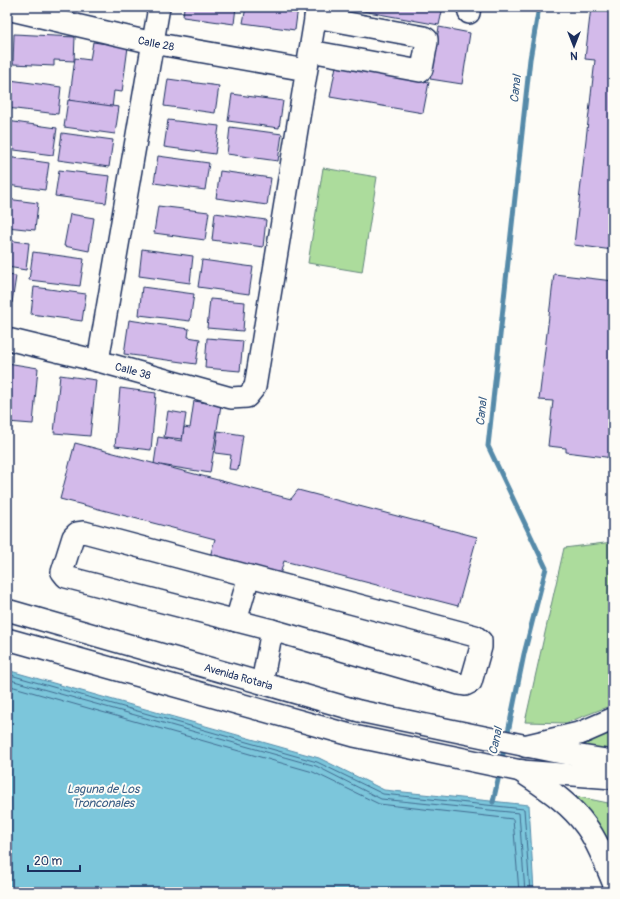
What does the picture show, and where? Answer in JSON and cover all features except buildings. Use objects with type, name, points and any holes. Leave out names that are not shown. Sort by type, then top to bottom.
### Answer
[{"type":"main road","points":[[526,746],[581,733],[613,719]]},
{"type":"main road","points":[[520,770],[559,797],[586,825],[599,847],[613,881]]},
{"type":"street","points":[[98,360],[159,7]]},
{"type":"street","name":"Calle 28","points":[[7,8],[153,44],[308,61],[420,71],[422,69],[427,39],[316,12]]},
{"type":"street","points":[[308,61],[316,12]]},
{"type":"street","name":"Calle 38","points":[[7,339],[98,360],[231,398],[247,397],[255,387],[308,61]]},
{"type":"street","points":[[84,532],[249,576],[475,636],[480,641],[480,647],[471,682],[465,685],[272,630],[66,577],[62,572],[73,537],[77,533],[84,532]]},
{"type":"street","points":[[236,621],[249,576]]},
{"type":"street","name":"Avenida Rotaria","points":[[7,610],[359,711],[526,746],[613,761]]},
{"type":"street","points":[[262,683],[272,630]]},
{"type":"street","points":[[7,639],[354,736],[468,758],[520,770],[613,778]]},
{"type":"green space","points":[[323,168],[377,177],[362,272],[308,263]]},
{"type":"green space","points":[[613,542],[613,702],[607,707],[566,723],[525,722],[564,548]]},
{"type":"green space","points":[[613,726],[613,751],[582,745]]},
{"type":"green space","points":[[574,796],[613,804],[613,851],[609,839]]},
{"type":"water","name":"Laguna de Los Tronconales","points":[[7,670],[319,758],[384,790],[529,805],[534,892],[7,892]]},
{"type":"waterway","name":"Canal","points":[[507,737],[524,654],[546,568],[488,446],[530,59],[539,7]]},
{"type":"waterway","name":"Canal","points":[[501,763],[505,745]]},
{"type":"waterway","name":"Canal","points":[[493,802],[500,771]]}]
